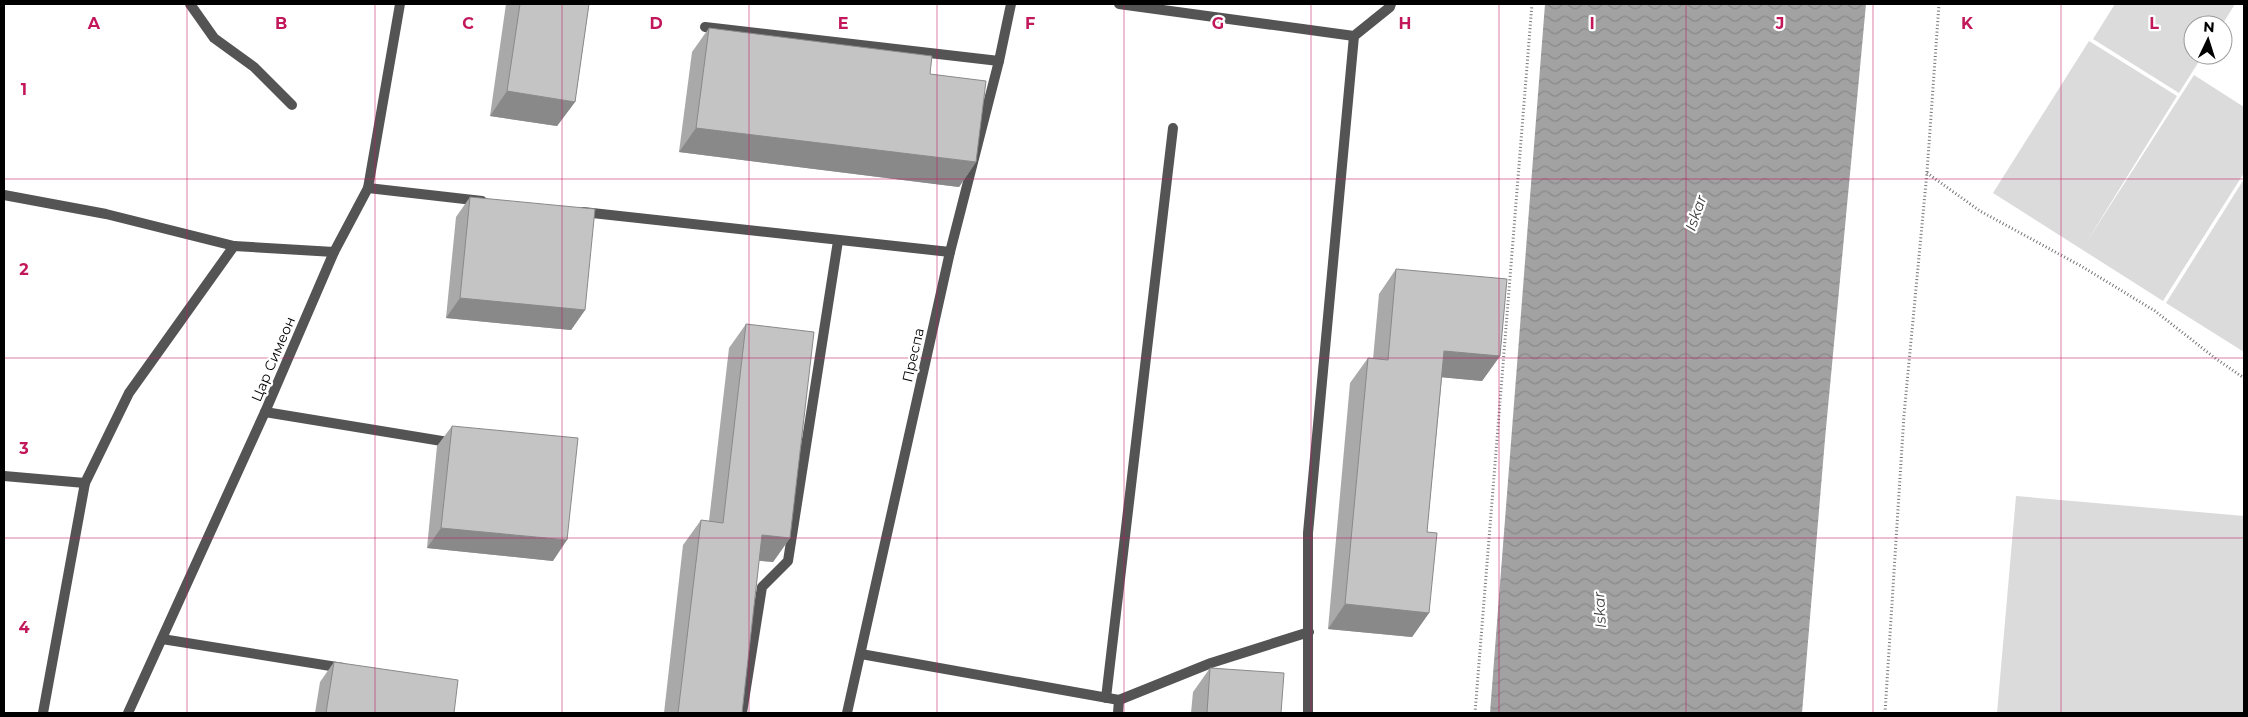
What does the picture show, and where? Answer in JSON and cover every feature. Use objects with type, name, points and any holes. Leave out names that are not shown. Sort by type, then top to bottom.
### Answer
[{"type":"street","points":[[190,4],[214,38],[254,67],[292,106]]},
{"type":"street","name":"Цар Симеон","points":[[128,713],[265,412],[334,252],[368,188],[400,4]]},
{"type":"street","name":"Преспа","points":[[847,713],[950,252],[999,61],[1011,4]]},
{"type":"street","points":[[1119,4],[1354,36]]},
{"type":"street","points":[[1308,713],[1308,533],[1354,36],[1390,7],[1391,4]]},
{"type":"street","points":[[706,26],[999,61]]},
{"type":"street","points":[[1106,698],[1172,128]]},
{"type":"street","points":[[368,188],[491,202]]},
{"type":"street","points":[[4,195],[106,214],[234,246],[334,252]]},
{"type":"street","points":[[570,211],[950,252]]},
{"type":"street","points":[[742,713],[762,587],[788,561],[838,241]]},
{"type":"street","points":[[43,713],[85,483],[129,393],[234,246]]},
{"type":"street","points":[[265,412],[469,445]]},
{"type":"street","points":[[4,476],[85,483]]},
{"type":"street","points":[[861,654],[1119,700],[1210,663],[1309,632]]},
{"type":"street","points":[[162,639],[353,670]]},
{"type":"street","points":[[1118,713],[1119,700]]},
{"type":"path","points":[[1475,713],[1532,4]]},
{"type":"path","points":[[1885,713],[1904,415],[1927,172],[1939,4]]},
{"type":"path","points":[[1927,172],[1980,211],[2081,266],[2156,311],[2214,358],[2244,378]]},
{"type":"shaded area","points":[[2115,4],[2235,4],[2228,15],[2183,15],[2183,65],[2197,65],[2179,93],[2093,39]]},
{"type":"shaded area","points":[[2089,41],[2177,96],[2086,243],[2194,75],[2244,107],[2244,173],[2163,301],[1993,193]]},
{"type":"shaded area","points":[[2244,179],[2244,352],[2166,303]]},
{"type":"shaded area","points":[[2016,496],[2244,516],[2244,713],[1997,713]]},
{"type":"water","name":"Iskar","points":[[1545,4],[1866,4],[1825,439],[1802,713],[1490,713]]},
{"type":"building","points":[[520,4],[589,4],[575,102],[507,91]]},
{"type":"building","points":[[709,28],[932,56],[930,74],[986,81],[976,162],[696,128]]},
{"type":"building","points":[[470,197],[595,209],[585,310],[460,298]]},
{"type":"building","points":[[1396,269],[1507,279],[1500,356],[1444,351],[1427,532],[1437,533],[1429,613],[1345,604],[1368,358],[1388,360]]},
{"type":"building","points":[[746,324],[814,332],[790,538],[762,535],[742,713],[678,713],[701,520],[723,523]]},
{"type":"building","points":[[452,426],[578,438],[567,540],[441,528]]},
{"type":"building","points":[[334,662],[458,680],[454,713],[326,713]]},
{"type":"building","points":[[1210,668],[1284,673],[1281,713],[1207,713]]}]
